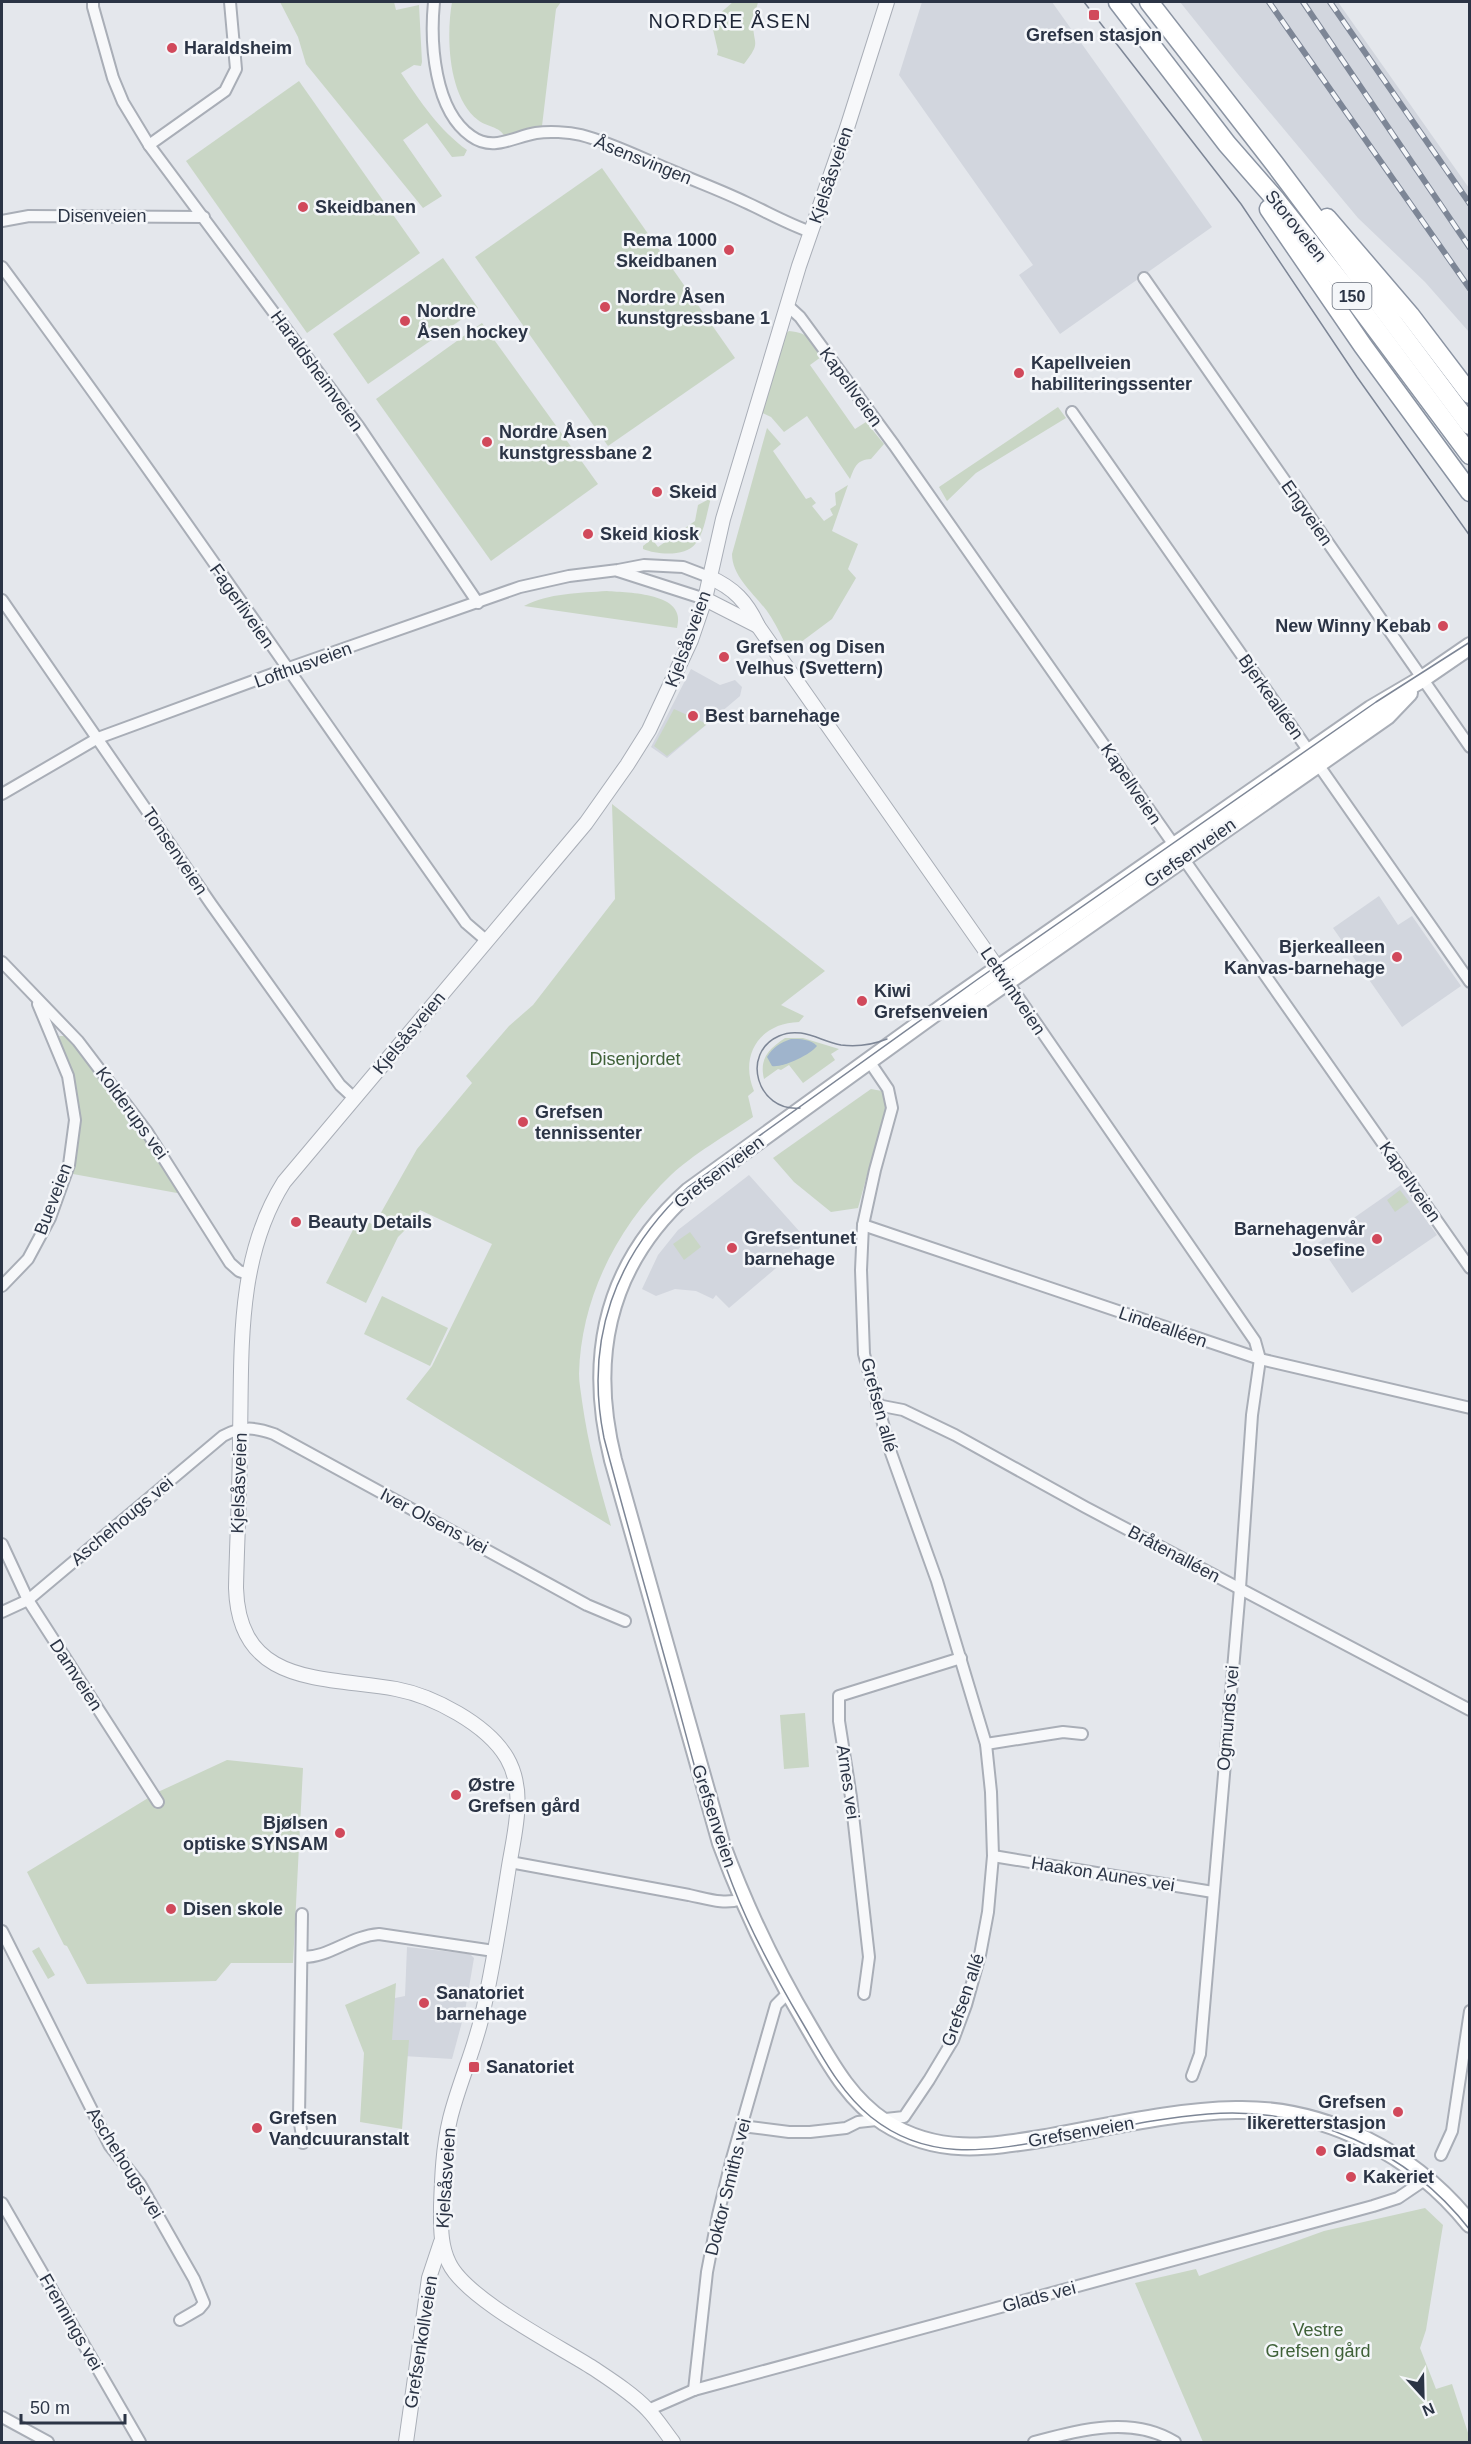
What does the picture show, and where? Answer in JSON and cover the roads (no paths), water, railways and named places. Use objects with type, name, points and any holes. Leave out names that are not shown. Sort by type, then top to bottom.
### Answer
[{"type":"highway","name":"Storoveien","points":[[1118,2],[1227,144],[1276,200],[1341,282],[1470,455]]},
{"type":"highway","name":"Storoveien","points":[[1149,2],[1274,163],[1470,425]]},
{"type":"highway","name":"150","points":[[1227,144],[1343,316],[1470,492]]},
{"type":"highway","name":"150","points":[[1274,163],[1361,255],[1470,394]]},
{"type":"main road","name":"Grefsenveien","points":[[1467,2215],[1426,2179],[1389,2153],[1353,2134],[1323,2123],[1275,2112],[1238,2110],[1196,2112],[1003,2145],[968,2148],[940,2145],[915,2137],[880,2119],[862,2104],[840,2079],[789,1992],[742,1899],[721,1843],[607,1437],[601,1399],[604,1344],[611,1309],[626,1272],[643,1242],[670,1209],[705,1179],[946,1005],[978,1002],[1003,975],[1314,758],[1379,704],[1422,679],[1470,646]]},
{"type":"street","name":"Haraldsheimveien","points":[[93,2],[113,78],[123,102],[149,145],[359,427],[478,603]]},
{"type":"street","points":[[149,145],[225,91],[236,69],[230,2]]},
{"type":"street","name":"Åsensvingen","points":[[434,2],[432,26],[439,82],[445,104],[461,128],[480,142],[494,144],[508,142],[536,133],[578,134],[607,143],[743,200],[811,232]]},
{"type":"street","name":"Kjelsåsveien","points":[[673,2442],[648,2410],[595,2370],[491,2305],[468,2287],[451,2268],[441,2242],[442,2181],[449,2122],[478,2031],[510,1862],[516,1822],[517,1787],[508,1759],[486,1733],[450,1709],[410,1693],[292,1674],[263,1656],[248,1639],[240,1620],[236,1600],[243,1344],[248,1274],[260,1230],[277,1194],[298,1165],[586,823],[649,730],[677,674],[705,599],[723,519],[787,305],[848,128],[887,2]]},
{"type":"street","name":"Disenveien","points":[[2,221],[29,216],[204,217]]},
{"type":"street","name":"Fagerliveien","points":[[2,267],[93,390],[286,669],[466,923],[487,941]]},
{"type":"street","name":"Engveien","points":[[1144,278],[1470,747]]},
{"type":"street","name":"Kapellveien","points":[[787,305],[800,317],[894,445],[1470,1268]]},
{"type":"street","name":"Bjerkealléen","points":[[1072,412],[1470,982]]},
{"type":"street","name":"Lofthusveien","points":[[2,794],[98,738],[286,669],[540,582],[644,565],[683,567],[709,577]]},
{"type":"street","name":"Lofthusveien","points":[[618,570],[705,599]]},
{"type":"street","name":"Lettvintveien","points":[[709,577],[728,586],[743,598],[758,626],[1003,975],[1255,1341],[1260,1359]]},
{"type":"street","name":"Lettvintveien","points":[[705,599],[758,626]]},
{"type":"street","name":"Tonsenveien","points":[[2,600],[211,904],[340,1085],[354,1098]]},
{"type":"street","name":"Kolderups vei","points":[[2,962],[78,1041],[153,1140],[230,1263],[239,1271],[248,1274]]},
{"type":"street","name":"Bueveien","points":[[2,1286],[28,1259],[50,1218],[69,1165],[75,1120],[68,1076],[36,999]]},
{"type":"street","name":"Grefsen allé","points":[[742,2126],[789,2132],[810,2132],[846,2128],[858,2122],[904,2117],[953,2040],[980,1955],[988,1912],[993,1856],[991,1792],[986,1744],[934,1570],[891,1453],[864,1354],[861,1270],[863,1226],[892,1108],[888,1089],[869,1061]]},
{"type":"street","name":"Lindealléen","points":[[863,1226],[1260,1359],[1470,1408]]},
{"type":"street","name":"Ogmunds vei","points":[[1192,2076],[1200,2054],[1212,1892],[1240,1588],[1252,1415],[1260,1359]]},
{"type":"street","name":"Bråtenalléen","points":[[877,1405],[903,1410],[955,1435],[1470,1710]]},
{"type":"street","name":"Aschehougs vei","points":[[2,1612],[28,1600],[214,1443],[241,1428]]},
{"type":"street","name":"Iver Olsens vei","points":[[241,1428],[260,1429],[274,1434],[587,1605],[625,1622]]},
{"type":"street","name":"Damveien","points":[[2,1544],[28,1600],[158,1802]]},
{"type":"street","name":"Arnes vei","points":[[864,1994],[869,1957],[851,1797],[839,1721],[839,1696],[961,1658]]},
{"type":"street","points":[[986,1744],[1063,1731],[1082,1734]]},
{"type":"street","name":"Haakon Aunes vei","points":[[993,1856],[1212,1892]]},
{"type":"street","points":[[510,1862],[689,1894],[726,1903],[742,1899]]},
{"type":"street","points":[[302,1914],[299,2117],[303,2143]]},
{"type":"street","name":"Aschehougs vei","points":[[2,1931],[110,2146],[140,2184],[194,2279],[204,2303],[200,2309],[180,2320]]},
{"type":"street","points":[[302,1957],[313,1957],[364,1935],[379,1934],[494,1951]]},
{"type":"street","name":"Doktor Smiths vei","points":[[694,2390],[707,2272],[731,2162],[776,2005],[789,1992]]},
{"type":"street","points":[[1442,2155],[1452,2131],[1470,2012]]},
{"type":"street","name":"Glads vei","points":[[648,2410],[694,2390],[1373,2206],[1398,2198],[1426,2179]]},
{"type":"street","name":"Frennings vei","points":[[2,2203],[140,2442]]},
{"type":"street","name":"Grefsenkollveien","points":[[406,2442],[429,2278],[441,2242]]},
{"type":"street","points":[[2,2417],[48,2442]]},
{"type":"street","points":[[1034,2442],[1085,2430],[1126,2427],[1151,2430],[1175,2442]]},
{"type":"water","points":[[791,1039],[802,1039],[817,1046],[796,1060],[772,1066],[767,1057],[769,1054],[777,1046]]},
{"type":"tram line","points":[[1084,2],[1241,204],[1357,377],[1470,536]]},
{"type":"tram line","points":[[1470,642],[1376,702],[978,979],[688,1187],[641,1241],[624,1270],[611,1301],[598,1367],[599,1402],[604,1438],[697,1777],[723,1859],[748,1921],[773,1972],[832,2073],[860,2107],[892,2131],[914,2141],[935,2147],[957,2149],[1026,2144],[1148,2122],[1208,2114],[1246,2113],[1283,2118],[1319,2126],[1354,2139],[1386,2156],[1417,2177],[1445,2202],[1470,2230]]},
{"type":"tram line","points":[[800,1108],[785,1107],[773,1101],[764,1091],[757,1067],[760,1055],[767,1044],[787,1033],[803,1033],[847,1046],[876,1043],[887,1039]]},
{"type":"railway","points":[[1269,2],[1470,289]]},
{"type":"railway","points":[[1303,2],[1470,248]]},
{"type":"railway","points":[[1330,2],[1470,204]]},
{"type":"place","name":"Grefsen stasjon","points":[[1094,15]]},
{"type":"place","name":"Haraldsheim","points":[[172,48]]},
{"type":"place","name":"Skeidbanen","points":[[303,207]]},
{"type":"place","name":"Rema 1000 Skeidbanen","points":[[729,250]]},
{"type":"place","name":"Nordre Åsen kunstgressbane 1","points":[[605,307]]},
{"type":"place","name":"Nordre Åsen hockey","points":[[405,321]]},
{"type":"place","name":"Kapellveien habiliteringssenter","points":[[1019,373]]},
{"type":"place","name":"Nordre Åsen kunstgressbane 2","points":[[487,442]]},
{"type":"place","name":"Skeid","points":[[657,492]]},
{"type":"place","name":"Skeid kiosk","points":[[588,534]]},
{"type":"place","name":"New Winny Kebab","points":[[1443,626]]},
{"type":"place","name":"Grefsen og Disen Velhus (Svettern)","points":[[724,657]]},
{"type":"place","name":"Best barnehage","points":[[693,716]]},
{"type":"place","name":"Bjerkealleen Kanvas-barnehage","points":[[1397,957]]},
{"type":"place","name":"Kiwi Grefsenveien","points":[[862,1001]]},
{"type":"place","name":"Grefsen tennissenter","points":[[523,1122]]},
{"type":"place","name":"Beauty Details","points":[[296,1222]]},
{"type":"place","name":"Barnehagenvår Josefine","points":[[1377,1239]]},
{"type":"place","name":"Grefsentunet barnehage","points":[[732,1248]]},
{"type":"place","name":"Østre Grefsen gård","points":[[456,1795]]},
{"type":"place","name":"Bjølsen optiske SYNSAM","points":[[340,1833]]},
{"type":"place","name":"Disen skole","points":[[171,1909]]},
{"type":"place","name":"Sanatoriet barnehage","points":[[424,2003]]},
{"type":"place","name":"Sanatoriet","points":[[474,2067]]},
{"type":"place","name":"Grefsen likeretterstasjon","points":[[1398,2112]]},
{"type":"place","name":"Grefsen Vandcuuranstalt","points":[[257,2128]]},
{"type":"place","name":"Gladsmat","points":[[1321,2151]]},
{"type":"place","name":"Kakeriet","points":[[1351,2177]]},
{"type":"district","name":"NORDRE ÅSEN","points":[[730,21]]},
{"type":"park label","name":"Disenjordet","points":[[635,1059]]},
{"type":"park label","name":"Vestre Grefsen gård","points":[[1318,2340]]}]
